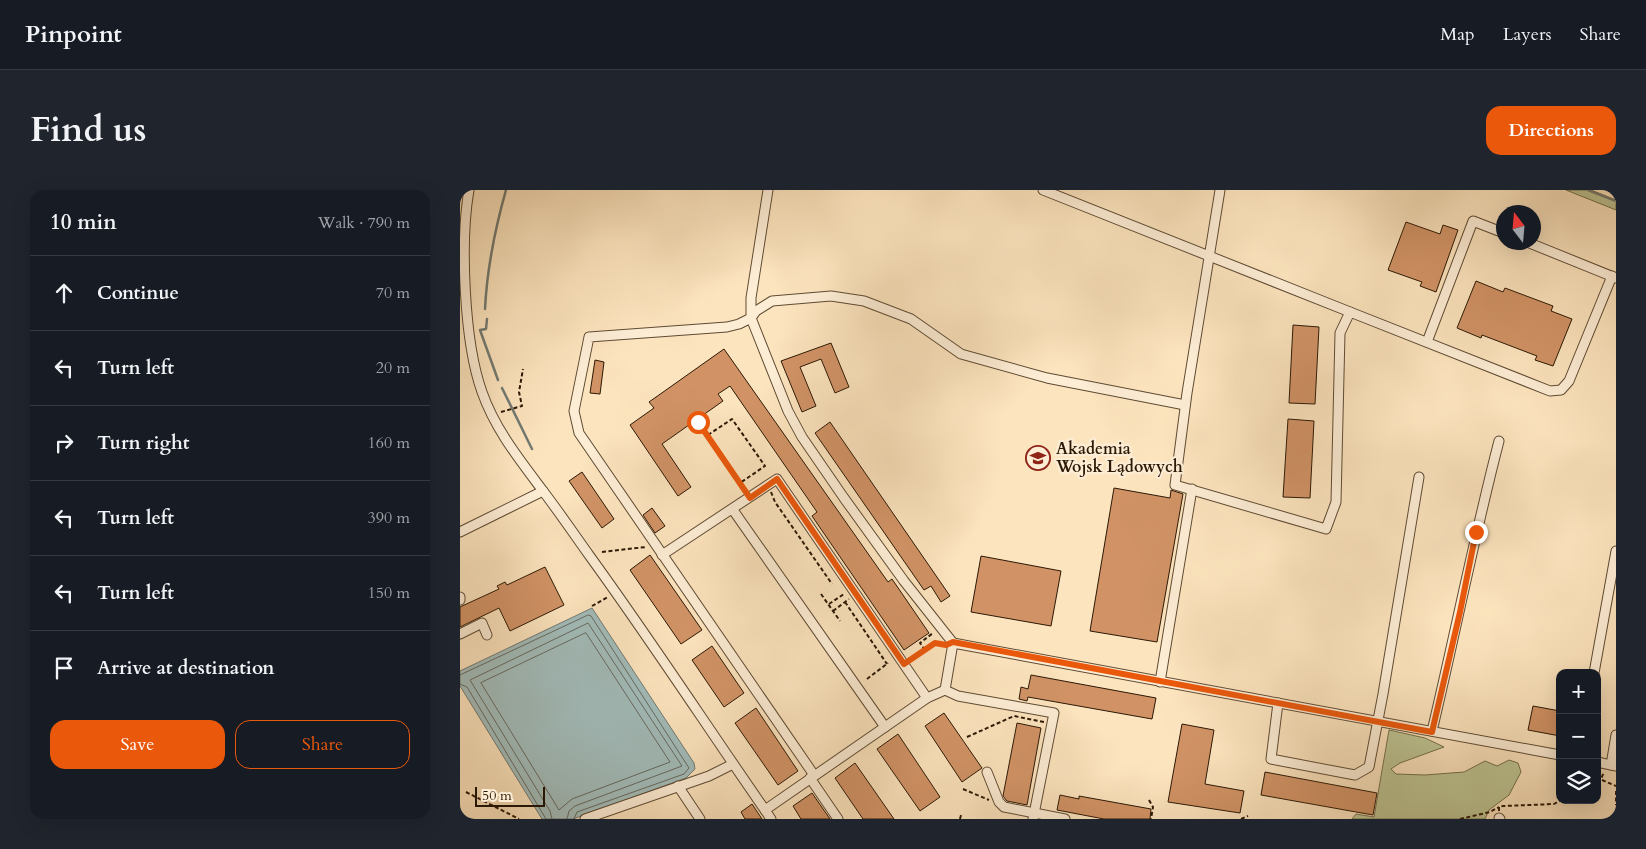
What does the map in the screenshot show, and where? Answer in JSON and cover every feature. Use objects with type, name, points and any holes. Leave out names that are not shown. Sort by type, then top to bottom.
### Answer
[{"type":"lane","points":[[469,190],[464,214],[462,265],[474,363],[481,391],[502,434],[771,819]]},
{"type":"lane","points":[[768,190],[751,298],[750,318],[788,410],[802,437],[904,582],[953,642],[1556,754]]},
{"type":"lane","points":[[1043,190],[1550,391],[1562,390],[1570,382],[1614,277],[1541,248]]},
{"type":"lane","points":[[1220,190],[1185,405],[1175,485],[1326,529],[1336,502],[1340,333],[1350,312]]},
{"type":"lane","points":[[1427,342],[1473,221],[1496,230]]},
{"type":"lane","points":[[838,819],[812,777],[654,543],[583,442],[575,424],[574,411],[589,337],[727,327],[739,324],[750,318],[766,303],[787,298],[830,296],[864,301],[911,319],[961,354],[1047,378],[1185,405]]},
{"type":"lane","points":[[1432,732],[1460,612],[1475,537],[1499,441]]},
{"type":"lane","points":[[1278,703],[1270,759],[1355,775],[1369,766],[1419,477]]},
{"type":"lane","points":[[662,555],[733,510],[777,479],[927,698]]},
{"type":"lane","points":[[1160,682],[1192,489]]},
{"type":"lane","points":[[460,532],[543,491]]},
{"type":"lane","points":[[733,510],[885,727]]},
{"type":"lane","points":[[1595,669],[1616,551]]},
{"type":"lane","points":[[460,634],[482,623],[487,635]]},
{"type":"lane","points":[[945,690],[953,642]]},
{"type":"lane","points":[[765,810],[927,698],[945,690],[958,696],[1054,713],[1034,816]]},
{"type":"lane","points":[[1606,764],[1616,735]]},
{"type":"lane","points":[[585,819],[733,764]]},
{"type":"lane","points":[[987,772],[999,802],[1009,809],[1034,816],[1065,819]]},
{"type":"lane","points":[[678,786],[700,819]]},
{"type":"path","points":[[510,409],[522,406],[519,392],[523,369]]},
{"type":"path","points":[[708,436],[732,419],[765,466],[740,483]]},
{"type":"path","points":[[698,422],[750,498]]},
{"type":"path","points":[[769,485],[775,502],[832,584]]},
{"type":"path","points":[[602,552],[649,547],[654,543]]},
{"type":"path","points":[[833,611],[845,602],[854,591]]},
{"type":"path","points":[[828,605],[854,591]]},
{"type":"path","points":[[821,594],[840,621]]},
{"type":"path","points":[[592,606],[604,600]]},
{"type":"path","points":[[845,602],[887,664]]},
{"type":"path","points":[[925,650],[920,643],[942,628]]},
{"type":"path","points":[[866,679],[887,664],[925,650],[935,643],[946,645],[953,642]]},
{"type":"path","points":[[967,737],[1014,716],[1052,723]]},
{"type":"path","points":[[1606,764],[1602,779],[1616,786]]},
{"type":"path","points":[[963,789],[999,802]]},
{"type":"path","points":[[1616,791],[1616,806]]},
{"type":"path","points":[[466,792],[519,819]]},
{"type":"path","points":[[1149,800],[1153,807],[1150,819]]},
{"type":"path","points":[[1460,819],[1490,812],[1499,807],[1556,803]]},
{"type":"path","points":[[1499,807],[1499,819]]},
{"type":"path","points":[[960,819],[961,815]]},
{"type":"path","points":[[1241,819],[1248,816]]},
{"type":"green space","points":[[1566,190],[1591,190],[1616,200],[1616,210]]},
{"type":"green space","points":[[1389,730],[1425,738],[1444,747],[1400,763],[1391,769],[1396,774],[1425,775],[1464,772],[1485,761],[1497,766],[1509,760],[1518,763],[1521,772],[1509,795],[1489,810],[1485,819],[1352,819],[1356,814],[1374,817]]},
{"type":"water","points":[[592,608],[694,763],[695,769],[686,778],[573,819],[542,819],[460,686],[460,671]]},
{"type":"building","points":[[1406,222],[1440,234],[1443,225],[1458,230],[1436,292],[1420,286],[1422,282],[1388,270]]},
{"type":"building","points":[[1476,281],[1503,292],[1505,288],[1553,306],[1551,311],[1572,319],[1553,366],[1535,360],[1537,356],[1482,335],[1481,338],[1457,328]]},
{"type":"building","points":[[1293,325],[1319,327],[1315,404],[1289,403]]},
{"type":"building","points":[[831,343],[849,387],[835,393],[821,359],[800,367],[816,406],[802,412],[781,361]]},
{"type":"building","points":[[724,349],[888,582],[892,579],[929,633],[904,650],[812,516],[817,512],[730,386],[718,394],[723,401],[662,444],[691,487],[678,496],[630,425],[654,408],[649,402]]},
{"type":"building","points":[[595,360],[604,362],[600,394],[590,393]]},
{"type":"building","points":[[1288,419],[1314,421],[1310,498],[1283,497]]},
{"type":"building","points":[[830,422],[950,596],[941,602],[931,586],[924,590],[815,433]]},
{"type":"building","points":[[582,472],[614,519],[602,528],[569,481]]},
{"type":"building","points":[[1114,488],[1170,498],[1171,490],[1183,494],[1157,642],[1090,631]]},
{"type":"building","points":[[652,508],[665,526],[655,533],[643,515]]},
{"type":"building","points":[[650,555],[702,630],[681,644],[630,570]]},
{"type":"building","points":[[981,556],[1061,571],[1051,626],[971,612]]},
{"type":"building","points":[[545,567],[564,605],[510,631],[499,608],[460,627],[460,607],[499,589],[497,586],[505,582],[507,585]]},
{"type":"building","points":[[712,646],[744,693],[724,707],[692,660]]},
{"type":"building","points":[[1031,675],[1156,698],[1152,719],[1028,697],[1027,701],[1019,699],[1021,687],[1028,689]]},
{"type":"building","points":[[1533,706],[1556,710],[1556,735],[1528,730]]},
{"type":"building","points":[[756,708],[798,771],[778,785],[735,723]]},
{"type":"building","points":[[944,713],[982,768],[962,782],[925,726]]},
{"type":"building","points":[[1017,723],[1041,728],[1027,805],[1007,801],[1003,796]]},
{"type":"building","points":[[1182,724],[1214,730],[1205,784],[1244,791],[1240,813],[1168,802]]},
{"type":"building","points":[[898,734],[940,797],[920,811],[877,749]]},
{"type":"building","points":[[855,763],[894,819],[863,819],[835,778]]},
{"type":"building","points":[[1265,772],[1377,793],[1373,815],[1261,795]]},
{"type":"building","points":[[812,793],[830,819],[801,819],[793,806]]},
{"type":"building","points":[[1060,795],[1079,799],[1079,796],[1151,809],[1150,819],[1104,819],[1057,810]]},
{"type":"building","points":[[752,804],[762,819],[745,819],[741,812]]},
{"type":"waterway","points":[[485,309],[492,249],[506,190]]},
{"type":"waterway","points":[[1588,190],[1616,201]]},
{"type":"waterway","points":[[487,319],[486,329],[480,330],[498,380]]},
{"type":"waterway","points":[[502,388],[532,449]]},
{"type":"railway","points":[[1612,190],[1616,192]]},
{"type":"place","name":"Akademia Wojsk Lądowych","points":[[1038,458]]},
{"type":"route","points":[[698,422],[750,498],[777,479],[904,664],[935,643],[946,645],[953,642],[1432,732],[1460,612],[1476,532]]}]
